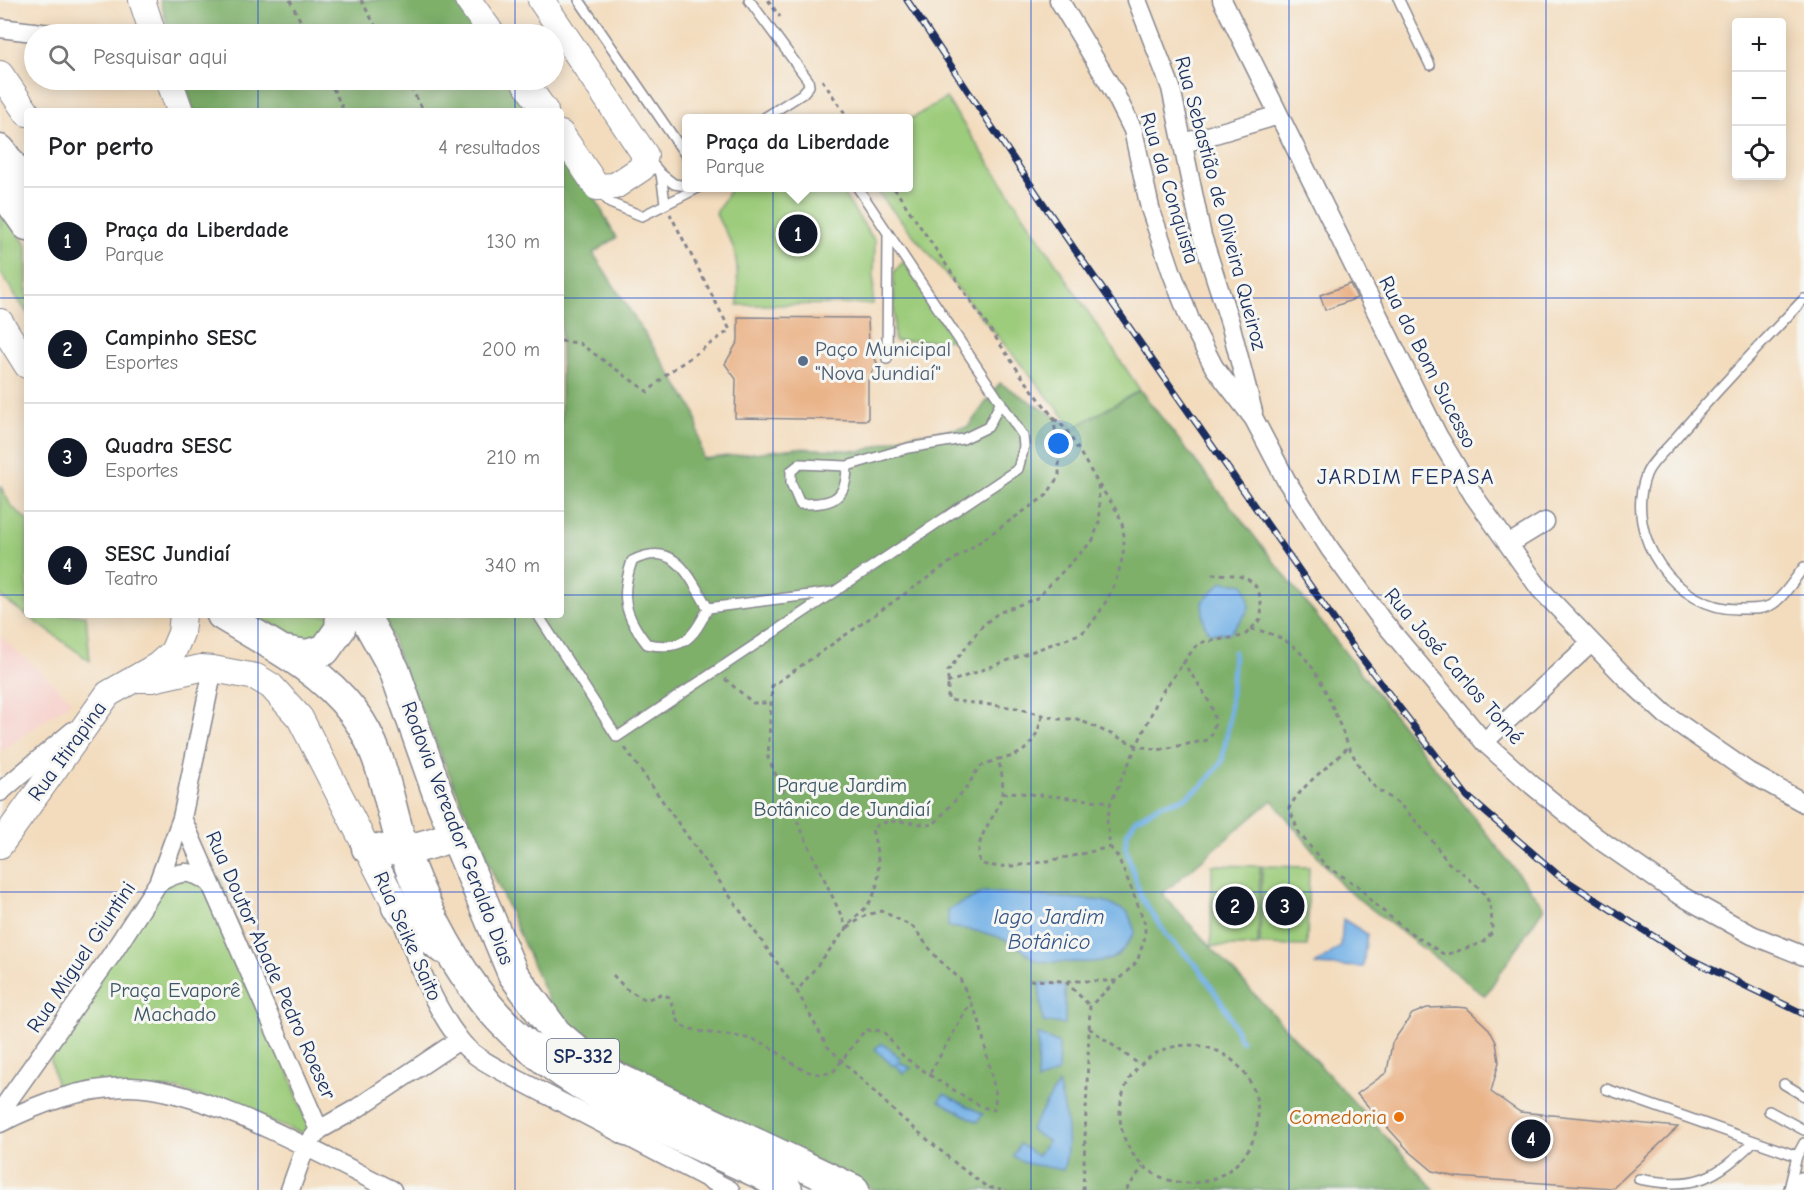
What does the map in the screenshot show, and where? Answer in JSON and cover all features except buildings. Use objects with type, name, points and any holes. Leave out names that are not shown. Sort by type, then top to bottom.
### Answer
[{"type":"main road","points":[[142,0],[150,24]]},
{"type":"main road","points":[[468,0],[485,24]]},
{"type":"main road","points":[[541,0],[557,24]]},
{"type":"main road","points":[[564,34],[653,165],[642,168],[626,181],[615,186],[597,187],[564,138]]},
{"type":"main road","points":[[0,74],[24,109]]},
{"type":"main road","points":[[173,90],[179,108]]},
{"type":"main road","points":[[531,90],[543,108]]},
{"type":"main road","points":[[0,150],[24,183]]},
{"type":"main road","points":[[0,187],[24,221]]},
{"type":"main road","points":[[0,322],[24,360]]},
{"type":"main road","points":[[173,652],[181,633],[183,618]]},
{"type":"main road","name":"Rodovia Vereador Geraldo Dias","points":[[227,618],[284,651],[331,688],[352,710],[367,732],[375,751],[404,851],[454,957],[476,991],[518,1036],[576,1083],[765,1176],[787,1190]]},
{"type":"main road","points":[[284,651],[306,655],[325,651],[340,630],[341,618]]},
{"type":"main road","name":"Rodovia Vereador Geraldo Dias","points":[[366,618],[394,669],[438,794],[513,974],[542,1015],[571,1045],[616,1078],[854,1190]]},
{"type":"main road","name":"Rua Itirapina","points":[[0,845],[90,716],[108,694],[136,679],[173,652]]},
{"type":"main road","name":"Rua Seike Saito","points":[[136,679],[153,679],[207,669],[256,677],[284,697],[300,718],[317,748],[397,907]]},
{"type":"main road","points":[[367,848],[404,851],[425,847],[455,835]]},
{"type":"main road","points":[[397,907],[435,943],[454,957]]},
{"type":"main road","points":[[1800,1190],[1804,1187]]},
{"type":"street","name":"Rua da Conquista","points":[[1059,0],[1113,90],[1133,130],[1150,208],[1190,320],[1214,367],[1254,419]]},
{"type":"street","name":"Rua Sebastião de Oliveira Queiroz","points":[[1137,0],[1171,88],[1202,236],[1230,323],[1254,419]]},
{"type":"street","name":"Rua do Bom Sucesso","points":[[1222,0],[1438,436],[1474,496],[1540,589],[1591,643],[1665,714],[1750,772],[1804,803]]},
{"type":"street","points":[[0,28],[24,31]]},
{"type":"street","points":[[1184,143],[1279,115]]},
{"type":"street","name":"Rua José Carlos Tomé","points":[[1254,419],[1286,480],[1330,549],[1381,619],[1484,742],[1597,838],[1678,894],[1752,935],[1804,956]]},
{"type":"street","points":[[1509,544],[1545,522]]},
{"type":"street","points":[[1484,742],[1591,643]]},
{"type":"street","points":[[173,652],[183,661],[207,669]]},
{"type":"street","name":"Rua Miguel Giuntini","points":[[0,1112],[32,1070],[158,883],[182,818],[207,669]]},
{"type":"street","points":[[0,792],[90,716]]},
{"type":"street","name":"Rua Doutor Abade Pedro Roeser","points":[[182,818],[319,1130]]},
{"type":"street","points":[[158,883],[172,875],[185,872],[197,874],[210,883]]},
{"type":"street","name":"Rua Seike Saito","points":[[397,907],[434,998],[459,1040],[478,1056],[511,1077],[730,1190]]},
{"type":"street","points":[[290,1190],[305,1148],[319,1130],[356,1109],[459,1040]]},
{"type":"street","points":[[32,1070],[41,1104]]},
{"type":"street","points":[[0,1123],[41,1104],[106,1088],[156,1089],[257,1125],[393,1190]]},
{"type":"lane","points":[[579,0],[682,150]]},
{"type":"lane","points":[[749,0],[808,80],[809,86],[802,94],[770,114]]},
{"type":"lane","points":[[1399,0],[1430,65]]},
{"type":"lane","points":[[653,165],[674,184],[682,185]]},
{"type":"lane","points":[[653,165],[664,204]]},
{"type":"lane","points":[[597,187],[610,203],[642,216],[654,212],[664,204],[690,192]]},
{"type":"lane","points":[[540,618],[616,737],[1018,469],[1024,447],[1023,436],[861,192]]},
{"type":"lane","points":[[887,359],[888,235]]},
{"type":"lane","points":[[1804,299],[1694,417],[1646,473],[1640,501],[1642,529],[1650,551],[1680,588],[1711,607],[1761,609],[1774,604],[1804,567]]},
{"type":"lane","points":[[847,466],[844,489],[836,498],[829,503],[800,504],[791,483],[791,471],[800,464],[847,466],[908,448],[963,439],[988,427],[1002,402]]},
{"type":"lane","points":[[648,553],[668,555],[686,571],[708,608],[696,633],[679,645],[660,647],[647,644],[632,625],[626,605],[626,580],[632,561],[648,553]]},
{"type":"lane","points":[[708,608],[835,592]]},
{"type":"lane","points":[[1784,1084],[1804,1096]]},
{"type":"lane","points":[[1606,1089],[1797,1156]]},
{"type":"lane","points":[[1769,1111],[1804,1130]]},
{"type":"lane","points":[[1639,1179],[1659,1186],[1681,1188],[1701,1184],[1721,1173],[1754,1141]]},
{"type":"lane","points":[[1789,1190],[1797,1156],[1804,1143]]},
{"type":"path","points":[[290,0],[302,24]]},
{"type":"path","points":[[361,0],[374,24]]},
{"type":"path","points":[[333,90],[342,108]]},
{"type":"path","points":[[412,90],[422,108]]},
{"type":"path","points":[[897,192],[1021,375],[1053,417],[1066,429],[1121,521],[1124,538],[1112,591],[1095,621],[1082,633],[947,682]]},
{"type":"path","points":[[564,340],[579,343],[648,392],[668,373],[730,330],[664,204]]},
{"type":"path","points":[[847,928],[768,758],[771,686],[1047,495],[1059,475],[1059,451],[1053,417]]},
{"type":"path","points":[[1098,483],[1100,519],[1093,540],[1037,598],[998,613],[982,626],[948,671],[948,700],[1017,708],[1042,716],[1077,719],[1138,746],[1158,750],[1187,746],[1202,743],[1213,734],[1215,724],[1210,705],[1183,662]]},
{"type":"path","points":[[1083,1190],[1090,1006],[1137,962],[1145,937],[1145,924],[1118,857],[1110,847],[1107,821],[1111,802],[1160,695],[1195,647],[1203,642],[1232,640],[1244,636],[1261,619],[1262,607],[1259,592],[1252,581],[1242,575],[1209,574]]},
{"type":"path","points":[[1251,629],[1275,633],[1291,643],[1305,658],[1323,683],[1348,747],[1372,784],[1399,804],[1434,840],[1447,861],[1479,886],[1491,904],[1492,933],[1482,943],[1445,955],[1429,946],[1372,902],[1361,888],[1326,866],[1299,833],[1289,808],[1297,793],[1348,747]]},
{"type":"path","points":[[713,673],[724,678],[753,703],[771,704]]},
{"type":"path","points":[[797,991],[867,906],[877,889],[877,857],[872,829],[879,822],[890,820],[933,825],[967,787],[979,767],[998,759],[1019,755],[1035,739],[1042,716]]},
{"type":"path","points":[[616,737],[797,991],[827,1046],[896,1113],[960,1167],[987,1187],[1001,1190]]},
{"type":"path","points":[[998,759],[1002,774],[1002,795],[979,838],[980,862],[989,867],[1046,862],[1110,847]]},
{"type":"path","points":[[1002,795],[1010,792],[1111,802]]},
{"type":"path","points":[[614,975],[626,989],[646,1000],[662,994],[669,997],[680,1025],[691,1030],[760,1042],[796,1066],[825,1074],[833,1072],[856,1038],[871,1028],[883,1031],[904,1057],[982,1107],[994,1110],[996,1095],[979,1020],[960,979],[937,958],[913,927],[882,911],[866,915],[847,928]]},
{"type":"path","points":[[1030,980],[1119,981]]},
{"type":"path","points":[[1065,981],[1090,1006]]},
{"type":"path","points":[[930,1073],[971,1002]]},
{"type":"path","points":[[1089,1028],[1140,1065]]},
{"type":"path","points":[[1181,1046],[1204,1047],[1225,1055],[1242,1070],[1254,1090],[1258,1112],[1255,1135],[1245,1155],[1229,1171],[1208,1181],[1185,1184],[1163,1179],[1143,1167],[1129,1149],[1120,1128],[1120,1105],[1127,1083],[1140,1065],[1159,1052],[1181,1046]]},
{"type":"path","points":[[1126,1190],[1143,1167]]},
{"type":"shaded area","points":[[0,636],[72,701],[0,752]]},
{"type":"green space","points":[[160,0],[454,0],[472,24],[167,24]]},
{"type":"green space","points":[[187,90],[519,90],[533,108],[193,108]]},
{"type":"green space","points":[[946,98],[1140,390],[1074,428],[877,192],[913,192],[913,118]]},
{"type":"green space","name":"Parque Jardim Botânico de Jundiaí","points":[[564,151],[587,182],[616,238],[593,253],[695,412],[703,459],[796,448],[863,451],[909,435],[968,427],[1000,383],[1074,428],[1140,390],[1544,907],[1485,996],[1344,888],[1272,800],[1162,894],[1435,1190],[873,1190],[707,1108],[555,1015],[400,662],[385,618],[564,618]]},
{"type":"green space","points":[[729,192],[842,192],[875,241],[873,304],[738,305],[735,254],[716,213]]},
{"type":"green space","points":[[0,209],[24,242],[24,308],[0,272]]},
{"type":"green space","points":[[904,261],[953,340],[894,341],[894,272]]},
{"type":"green space","points":[[0,485],[11,506],[24,517],[24,613],[0,596]]},
{"type":"green space","points":[[30,618],[86,618],[90,661]]},
{"type":"green space","points":[[259,618],[330,618],[315,643]]},
{"type":"green space","points":[[1212,865],[1260,866],[1258,946],[1211,946]]},
{"type":"green space","points":[[1262,866],[1309,867],[1307,946],[1260,945]]},
{"type":"green space","name":"Praça Evaporê Machado","points":[[164,868],[203,868],[221,880],[304,1115],[319,1139],[178,1089],[58,1092],[51,1061],[53,1028]]},
{"type":"water","points":[[1222,582],[1244,584],[1249,607],[1230,633],[1210,633],[1204,624],[1202,602]]},
{"type":"water","name":"lago Jardim Botânico","points":[[984,892],[1103,901],[1128,912],[1135,932],[1126,947],[1113,958],[1097,962],[1036,961],[1006,940],[973,930],[948,927],[948,910]]},
{"type":"water","points":[[1343,919],[1367,934],[1363,967],[1315,965],[1341,946]]},
{"type":"water","points":[[1039,983],[1065,986],[1065,1024],[1043,1022]]},
{"type":"water","points":[[1038,1034],[1059,1044],[1058,1072],[1037,1082]]},
{"type":"water","points":[[882,1043],[900,1058],[899,1062],[911,1068],[903,1074],[896,1064],[893,1066],[875,1049]]},
{"type":"water","points":[[1058,1084],[1067,1127],[1066,1160],[1063,1170],[1025,1163],[1013,1156],[1020,1144],[1037,1156],[1048,1141],[1030,1130]]},
{"type":"water","points":[[944,1094],[983,1114],[978,1122],[939,1101]]},
{"type":"waterway","points":[[1234,652],[1229,721],[1222,762],[1203,785],[1185,798],[1160,805],[1136,819],[1127,833],[1125,846],[1141,897],[1167,936],[1198,967],[1226,1009],[1241,1041]]},
{"type":"railway","points":[[907,0],[1059,227],[1351,644],[1467,796],[1558,875],[1621,916],[1688,958],[1804,1014]]},
{"type":"place","name":"Praça da Liberdade","points":[[798,234]]},
{"type":"place","name":"Paço Municipal \"Nova Jundiaí\"","points":[[803,361]]},
{"type":"place","name":"Campinho SESC","points":[[1235,906]]},
{"type":"place","name":"Quadra SESC","points":[[1285,906]]},
{"type":"place","name":"Comedoria","points":[[1399,1117]]},
{"type":"place","name":"SESC Jundiaí","points":[[1531,1139]]},
{"type":"district","name":"JARDIM FEPASA","points":[[1406,476]]}]
